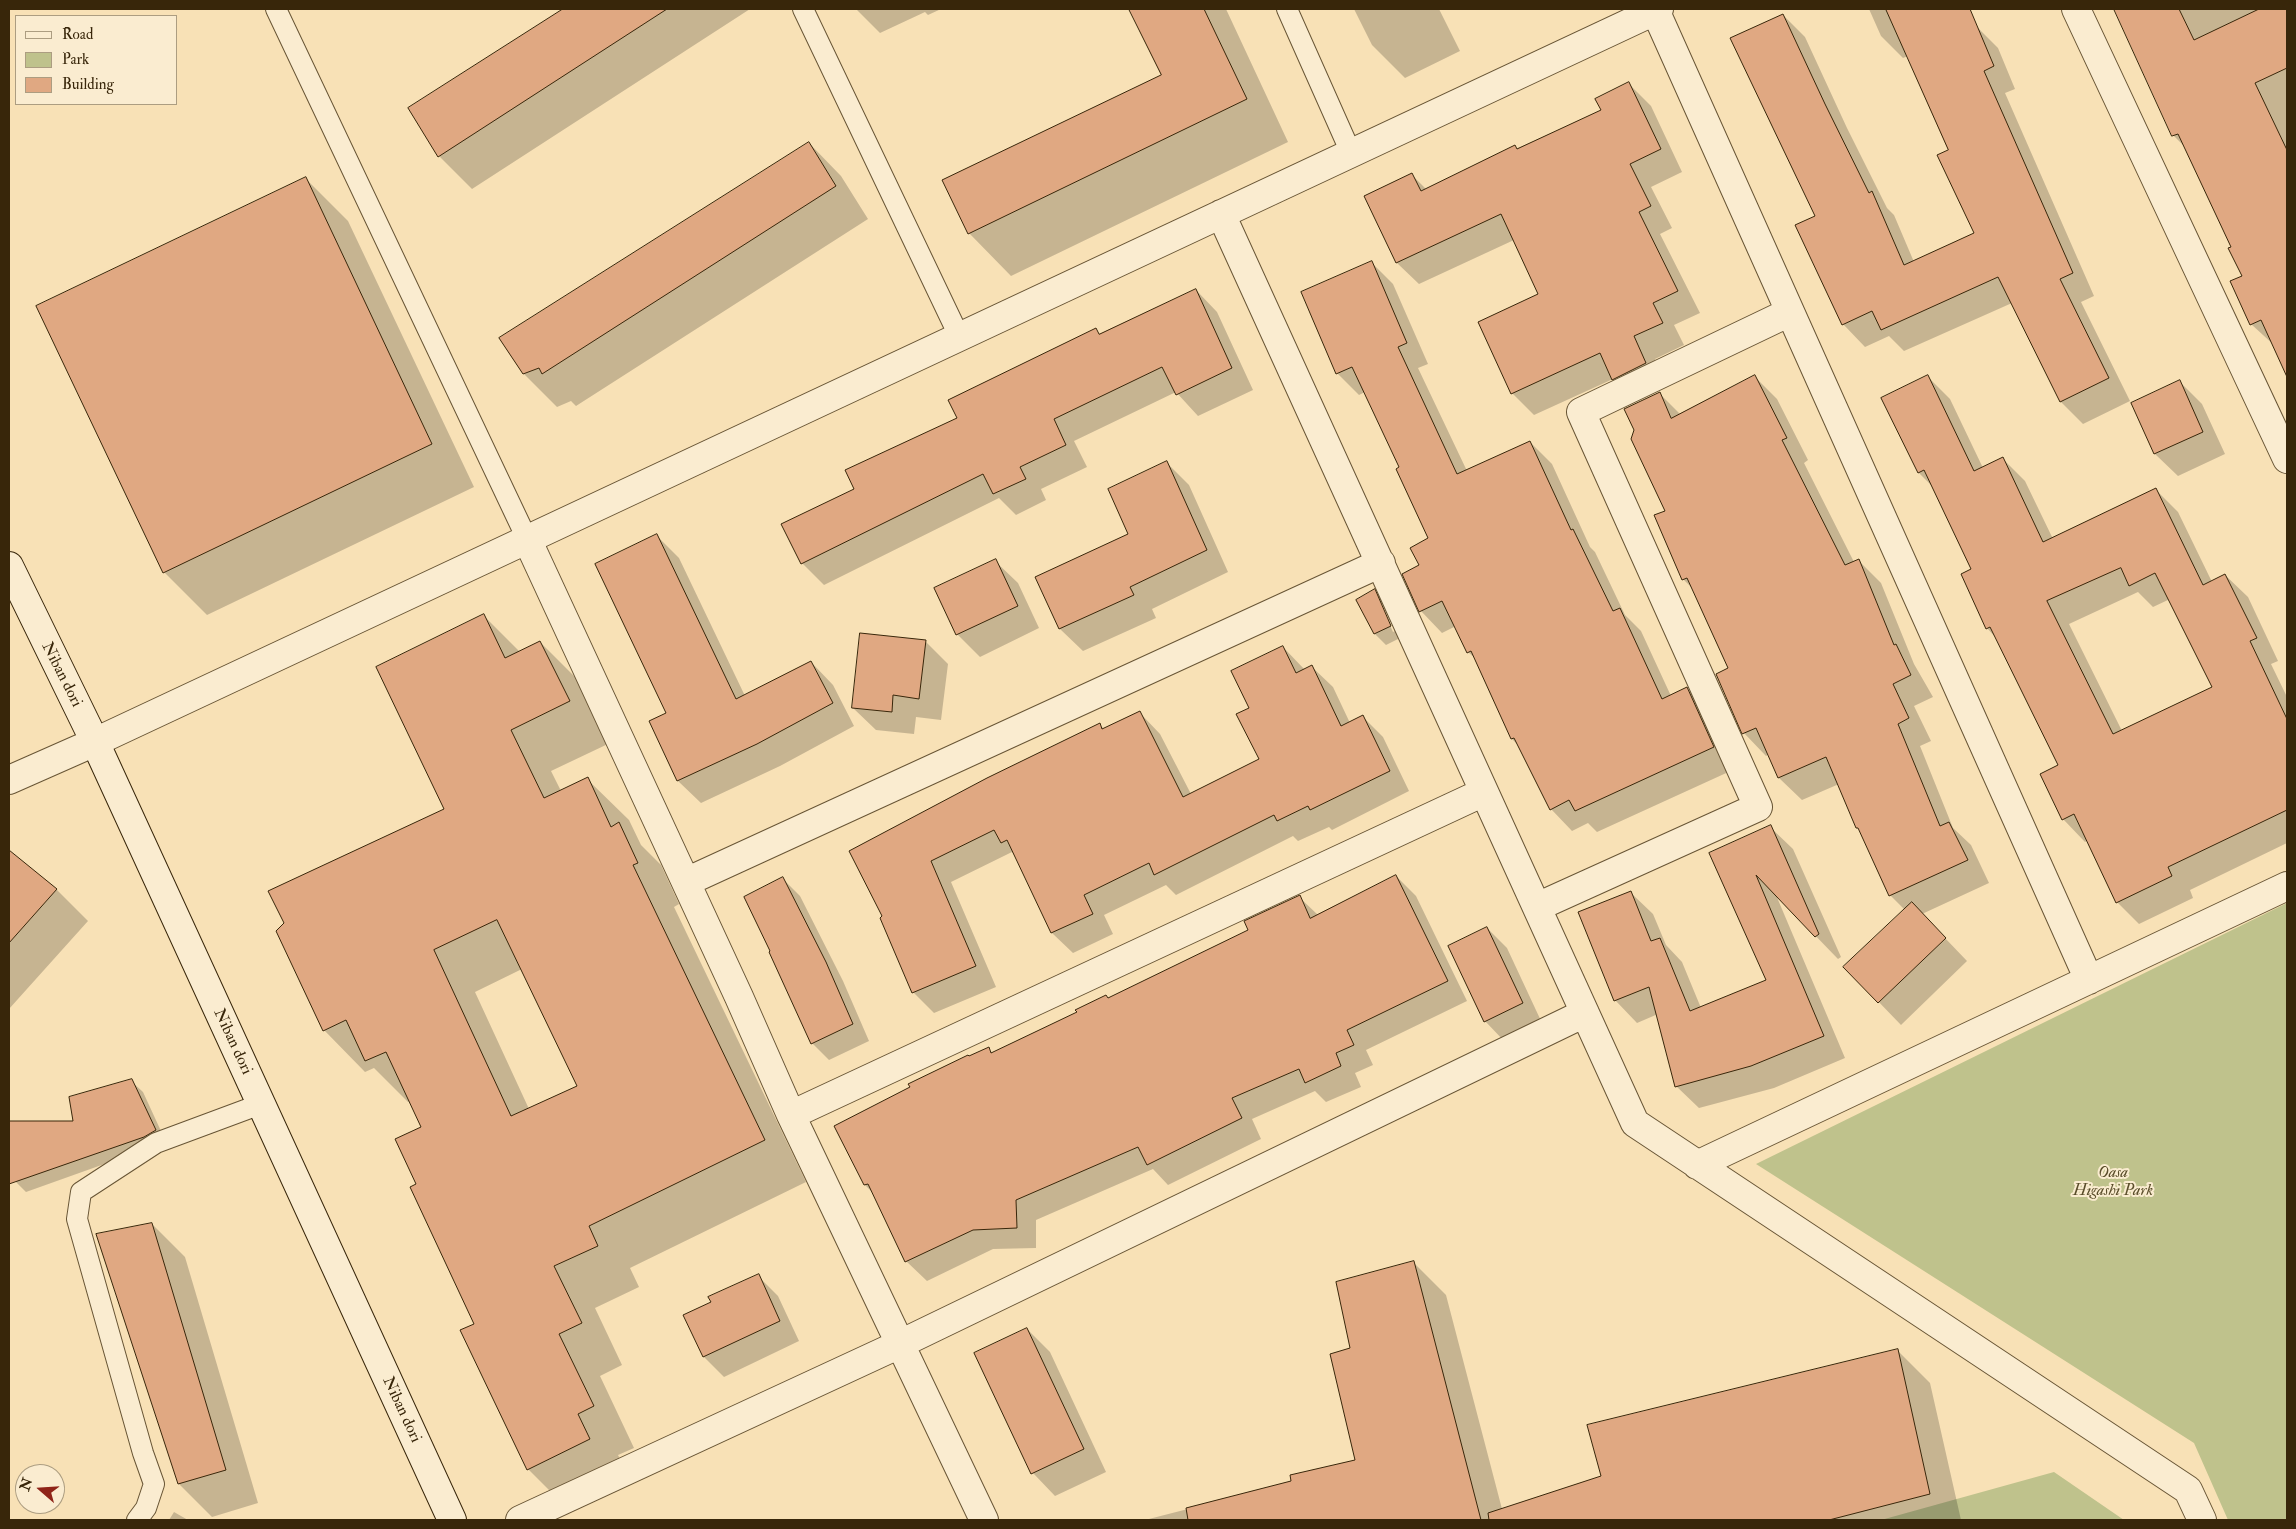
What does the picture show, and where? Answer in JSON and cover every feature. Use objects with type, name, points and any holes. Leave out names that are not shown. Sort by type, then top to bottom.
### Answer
[{"type":"street","points":[[2076,9],[2287,459]]},
{"type":"street","points":[[9,780],[95,742],[1657,10],[2089,980]]},
{"type":"street","points":[[1221,214],[1635,1123],[2188,1490],[2202,1520]]},
{"type":"street","points":[[1536,907],[1758,807],[1581,412],[1790,312]]},
{"type":"street","points":[[527,539],[686,882],[791,1115],[984,1520]]},
{"type":"street","points":[[686,882],[1381,563]]},
{"type":"street","name":"Niban dori","points":[[9,566],[95,742],[452,1520]]},
{"type":"street","points":[[791,1115],[1484,792]]},
{"type":"street","points":[[1698,1164],[2287,886]]},
{"type":"street","points":[[520,1520],[900,1344],[1585,1013]]},
{"type":"lane","points":[[276,9],[527,539]]},
{"type":"lane","points":[[804,9],[959,336]]},
{"type":"lane","points":[[1287,9],[1351,153]]},
{"type":"lane","points":[[137,1520],[146,1508],[154,1484],[143,1453],[78,1219],[80,1192],[156,1144],[261,1104]]},
{"type":"green space","name":"Oasa Higashi Park","points":[[2287,903],[2287,1520],[2228,1520],[2194,1443],[1756,1164]]},
{"type":"green space","points":[[2054,1472],[2124,1520],[1881,1520]]},
{"type":"building","points":[[563,9],[667,9],[438,157],[408,108]]},
{"type":"building","points":[[1129,9],[1204,9],[1247,99],[968,234],[942,180],[1161,75]]},
{"type":"building","points":[[1886,9],[1970,9],[1994,66],[1984,71],[2073,273],[2060,279],[2109,378],[2060,402],[1998,277],[1881,330],[1872,311],[1842,325],[1795,225],[1815,216],[1730,38],[1783,14],[1869,193],[1872,191],[1904,265],[1974,233],[1937,155],[1948,150]]},
{"type":"building","points":[[2114,9],[2179,9],[2194,40],[2259,9],[2287,9],[2287,68],[2255,83],[2287,150],[2287,377],[2261,320],[2250,325],[2230,281],[2242,276],[2228,248],[2231,247],[2178,134],[2172,136]]},
{"type":"building","points":[[1629,82],[1661,149],[1630,164],[1651,206],[1639,212],[1678,291],[1653,303],[1663,323],[1634,336],[1646,363],[1612,380],[1600,353],[1511,394],[1478,322],[1538,294],[1501,214],[1396,263],[1364,196],[1412,173],[1421,191],[1515,145],[1517,149],[1601,110],[1595,99]]},
{"type":"building","points":[[809,142],[836,186],[542,374],[539,368],[523,374],[499,338]]},
{"type":"building","points":[[306,177],[432,444],[163,573],[36,306]]},
{"type":"building","points":[[1372,261],[1407,343],[1398,347],[1457,474],[1530,441],[1571,530],[1573,529],[1613,611],[1620,608],[1662,699],[1687,687],[1714,747],[1575,811],[1569,800],[1550,810],[1514,738],[1511,739],[1471,651],[1467,653],[1442,601],[1419,612],[1402,574],[1419,565],[1410,548],[1428,538],[1396,469],[1399,467],[1352,367],[1336,374],[1301,292]]},
{"type":"building","points":[[1196,289],[1232,368],[1176,395],[1162,367],[1054,419],[1066,445],[1020,467],[1026,479],[993,494],[983,474],[801,564],[781,524],[854,489],[845,470],[957,418],[948,400],[1096,328],[1099,334]]},
{"type":"building","points":[[1755,375],[1787,438],[1782,440],[1845,565],[1859,559],[1894,645],[1896,644],[1911,675],[1893,684],[1909,718],[1898,724],[1940,826],[1949,822],[1968,860],[1889,896],[1858,828],[1856,828],[1826,757],[1778,778],[1756,728],[1742,734],[1716,674],[1728,668],[1687,578],[1682,580],[1654,515],[1665,511],[1631,439],[1634,430],[1624,409],[1660,392],[1671,418]]},
{"type":"building","points":[[1928,375],[1974,471],[2003,457],[2043,542],[2156,488],[2203,585],[2225,574],[2257,638],[2250,641],[2287,719],[2287,810],[2168,867],[2172,876],[2116,903],[2074,814],[2062,820],[2040,774],[2058,765],[1990,627],[1986,629],[1961,574],[1971,569],[1924,470],[1918,473],[1881,398]],"holes":[[[2121,568],[2129,586],[2155,573],[2212,687],[2113,734],[2047,601]]]},
{"type":"building","points":[[2180,380],[2203,432],[2154,454],[2131,403]]},
{"type":"building","points":[[1167,461],[1207,550],[1130,587],[1134,595],[1059,629],[1035,577],[1128,534],[1108,489]]},
{"type":"building","points":[[657,534],[736,699],[811,661],[833,703],[757,744],[677,781],[649,721],[666,713],[595,564]]},
{"type":"building","points":[[996,559],[1018,606],[956,635],[934,588]]},
{"type":"building","points":[[1375,589],[1391,626],[1374,634],[1356,600]]},
{"type":"building","points":[[484,614],[505,658],[540,641],[570,701],[511,730],[544,798],[588,777],[611,827],[619,822],[638,863],[633,865],[765,1140],[589,1226],[598,1246],[554,1266],[582,1323],[559,1334],[594,1406],[578,1414],[590,1439],[527,1470],[460,1330],[474,1324],[410,1187],[416,1184],[395,1139],[421,1127],[386,1052],[365,1061],[346,1020],[323,1031],[276,931],[284,923],[268,891],[444,809],[376,667]],"holes":[[[497,920],[577,1086],[511,1116],[434,950]]]},
{"type":"building","points":[[860,633],[926,640],[919,699],[893,695],[892,712],[852,708]]},
{"type":"building","points":[[1283,646],[1296,673],[1312,665],[1341,726],[1363,715],[1390,771],[1310,810],[1308,806],[1277,821],[1274,815],[1154,875],[1149,863],[1084,895],[1093,914],[1051,933],[1007,840],[1001,843],[994,830],[931,861],[976,966],[912,993],[880,918],[882,916],[849,851],[987,778],[1100,723],[1102,729],[1140,711],[1183,797],[1259,759],[1236,714],[1249,708],[1231,671]]},
{"type":"building","points":[[1771,825],[1819,934],[1815,937],[1756,875],[1824,1036],[1751,1066],[1675,1087],[1649,987],[1614,1001],[1578,912],[1631,891],[1651,941],[1660,938],[1690,1011],[1766,980],[1709,853]]},
{"type":"building","points":[[9,850],[57,889],[9,943]]},
{"type":"building","points":[[1396,875],[1448,981],[1347,1030],[1354,1045],[1336,1053],[1341,1066],[1305,1083],[1299,1069],[1232,1098],[1242,1118],[1147,1165],[1138,1147],[1016,1200],[1017,1228],[973,1230],[905,1262],[868,1184],[864,1185],[834,1126],[910,1087],[908,1084],[968,1055],[989,1047],[991,1053],[1077,1012],[1075,1010],[1106,995],[1108,998],[1248,930],[1244,921],[1300,895],[1310,918]]},
{"type":"building","points":[[783,877],[826,962],[853,1024],[811,1044],[744,897]]},
{"type":"building","points":[[1912,902],[1946,938],[1878,1003],[1843,967]]},
{"type":"building","points":[[1487,927],[1523,1003],[1484,1022],[1448,946]]},
{"type":"building","points":[[132,1079],[156,1130],[144,1137],[9,1184],[9,1121],[73,1121],[69,1097]]},
{"type":"building","points":[[152,1223],[226,1470],[178,1484],[96,1234]]},
{"type":"building","points":[[1414,1261],[1481,1520],[1188,1520],[1186,1508],[1291,1481],[1290,1475],[1355,1460],[1330,1354],[1350,1348],[1336,1282]]},
{"type":"building","points":[[759,1274],[780,1321],[703,1357],[683,1315],[711,1302],[708,1297]]},
{"type":"building","points":[[1027,1328],[1084,1449],[1031,1474],[974,1353]]},
{"type":"building","points":[[1898,1349],[1930,1494],[1829,1520],[1489,1520],[1488,1513],[1601,1476],[1587,1425]]}]
